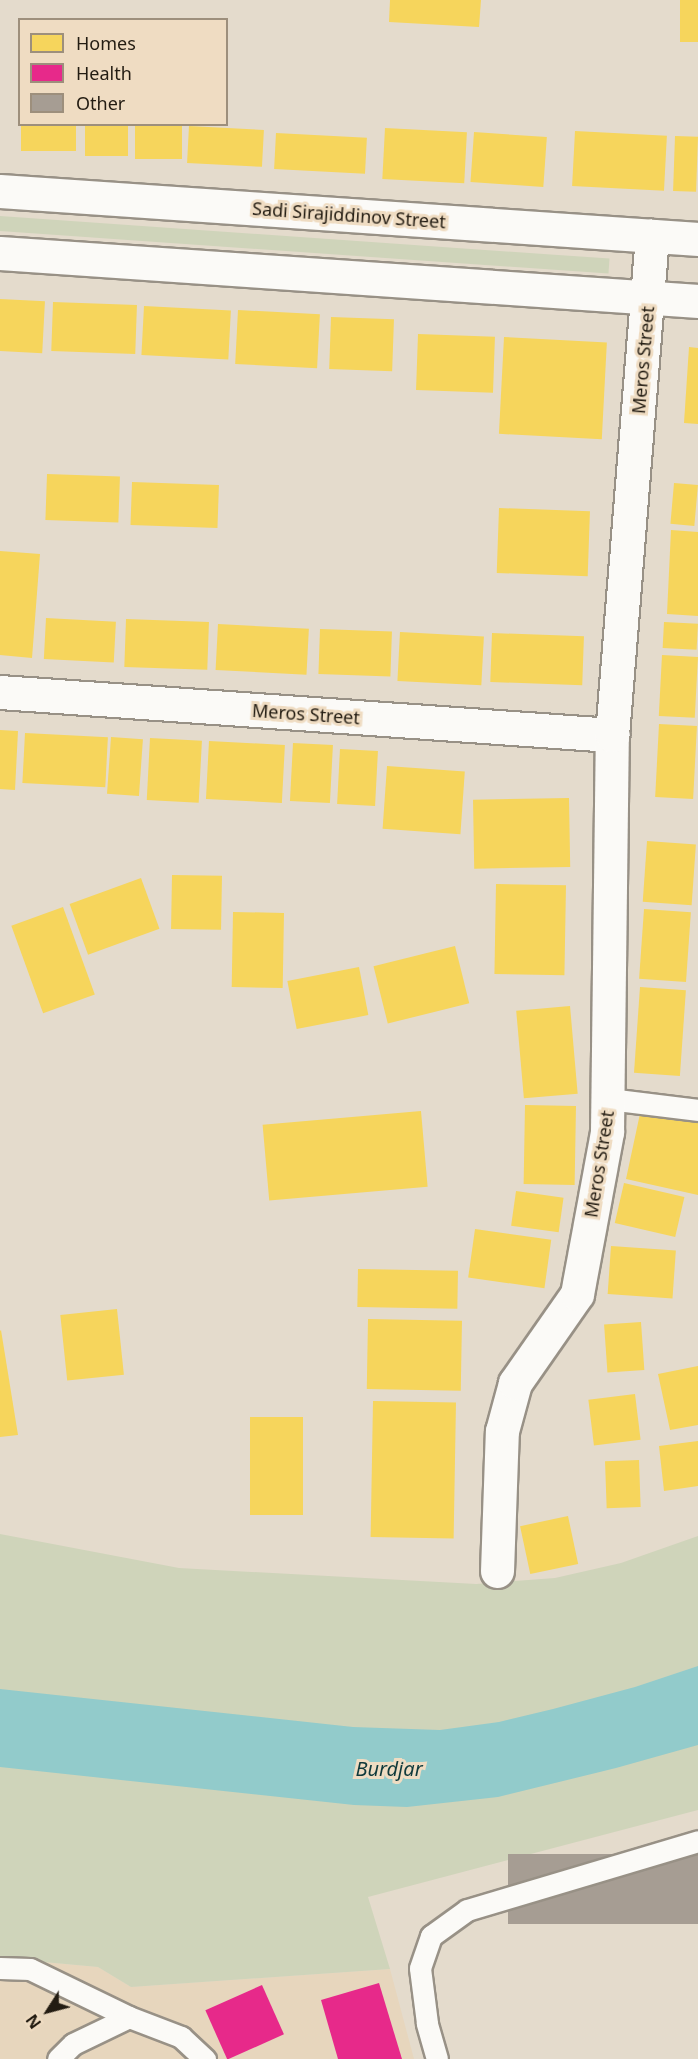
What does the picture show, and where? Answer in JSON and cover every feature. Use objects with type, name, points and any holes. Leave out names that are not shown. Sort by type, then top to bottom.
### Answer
[{"type":"street","name":"Sadi Sirajiddinov Street","points":[[0,191],[698,239]]},
{"type":"street","name":"Meros Street","points":[[497,1571],[502,1431],[515,1383],[577,1294],[607,1132],[612,735],[652,236]]},
{"type":"street","points":[[0,253],[698,301]]},
{"type":"street","name":"Meros Street","points":[[0,692],[612,735]]},
{"type":"lane","points":[[609,1099],[698,1110]]},
{"type":"lane","points":[[438,2059],[425,2014],[420,1968],[432,1936],[440,1929],[467,1910],[698,1841]]},
{"type":"lane","points":[[0,1968],[30,1969],[129,2017],[181,2037],[205,2059]]},
{"type":"lane","points":[[58,2059],[73,2044],[129,2017]]},
{"type":"shaded area","points":[[0,1958],[98,1967],[131,1987],[390,1969],[414,2059],[0,2059]]},
{"type":"green space","points":[[0,216],[610,259],[608,274],[0,231]]},
{"type":"green space","points":[[0,1534],[179,1568],[476,1584],[555,1578],[621,1563],[698,1536],[698,1810],[368,1897],[390,1969],[131,1987],[98,1967],[0,1958]]},
{"type":"water","name":"Burdjar","points":[[698,1666],[698,1745],[498,1797],[407,1807],[354,1805],[0,1767],[0,1689],[353,1727],[440,1730],[499,1722],[553,1709],[635,1687]]},
{"type":"building: Homes","points":[[390,0],[481,0],[479,27],[389,22]]},
{"type":"building: Homes","points":[[680,0],[698,0],[698,42],[680,42]]},
{"type":"building: Homes","points":[[21,126],[76,126],[76,151],[21,151]]},
{"type":"building: Homes","points":[[85,126],[128,126],[128,156],[85,156]]},
{"type":"building: Homes","points":[[135,126],[182,126],[182,159],[135,159]]},
{"type":"building: Homes","points":[[189,126],[264,130],[262,167],[187,163]]},
{"type":"building: Homes","points":[[385,128],[467,132],[464,183],[382,179]]},
{"type":"building: Homes","points":[[575,131],[667,136],[664,191],[572,186]]},
{"type":"building: Homes","points":[[474,132],[547,137],[543,187],[471,182]]},
{"type":"building: Homes","points":[[276,133],[367,138],[365,174],[274,169]]},
{"type":"building: Homes","points":[[675,136],[698,137],[696,192],[673,191]]},
{"type":"building: Homes","points":[[0,299],[45,301],[42,353],[0,351]]},
{"type":"building: Homes","points":[[53,302],[137,305],[135,354],[51,351]]},
{"type":"building: Homes","points":[[144,306],[231,311],[228,359],[141,355]]},
{"type":"building: Homes","points":[[238,310],[320,314],[317,368],[235,364]]},
{"type":"building: Homes","points":[[331,317],[394,319],[392,371],[329,369]]},
{"type":"building: Homes","points":[[418,334],[495,337],[493,393],[416,390]]},
{"type":"building: Homes","points":[[504,337],[607,342],[602,439],[499,434]]},
{"type":"building: Homes","points":[[689,347],[698,348],[698,424],[684,423]]},
{"type":"building: Homes","points":[[47,474],[120,477],[118,523],[45,520]]},
{"type":"building: Homes","points":[[132,482],[219,485],[217,528],[130,525]]},
{"type":"building: Homes","points":[[674,483],[698,485],[694,526],[670,524]]},
{"type":"building: Homes","points":[[499,508],[590,511],[588,576],[497,573]]},
{"type":"building: Homes","points":[[671,530],[698,532],[698,616],[667,614]]},
{"type":"building: Homes","points":[[0,551],[40,554],[32,658],[0,655]]},
{"type":"building: Homes","points":[[46,618],[116,622],[114,663],[44,659]]},
{"type":"building: Homes","points":[[126,619],[209,622],[207,670],[124,667]]},
{"type":"building: Homes","points":[[664,622],[698,624],[697,650],[663,648]]},
{"type":"building: Homes","points":[[218,624],[309,629],[306,675],[216,670]]},
{"type":"building: Homes","points":[[320,629],[392,632],[390,676],[318,674]]},
{"type":"building: Homes","points":[[400,632],[484,636],[481,685],[397,681]]},
{"type":"building: Homes","points":[[492,633],[584,636],[582,685],[490,682]]},
{"type":"building: Homes","points":[[662,655],[698,657],[695,718],[659,716]]},
{"type":"building: Homes","points":[[659,724],[697,726],[693,799],[655,797]]},
{"type":"building: Homes","points":[[0,730],[18,731],[15,790],[0,789]]},
{"type":"building: Homes","points":[[25,733],[108,737],[105,787],[22,783]]},
{"type":"building: Homes","points":[[111,737],[143,739],[139,796],[107,794]]},
{"type":"building: Homes","points":[[150,738],[202,741],[199,803],[147,800]]},
{"type":"building: Homes","points":[[209,741],[285,745],[282,803],[206,799]]},
{"type":"building: Homes","points":[[293,743],[333,745],[330,803],[290,801]]},
{"type":"building: Homes","points":[[340,749],[378,751],[375,806],[337,804]]},
{"type":"building: Homes","points":[[387,766],[465,771],[460,834],[383,829]]},
{"type":"building: Homes","points":[[569,798],[570,867],[474,869],[473,800]]},
{"type":"building: Homes","points":[[647,841],[696,844],[692,905],[643,902]]},
{"type":"building: Homes","points":[[172,875],[222,876],[221,930],[171,929]]},
{"type":"building: Homes","points":[[141,878],[159,929],[88,955],[70,904]]},
{"type":"building: Homes","points":[[496,884],[566,885],[564,975],[494,974]]},
{"type":"building: Homes","points":[[63,907],[95,994],[43,1013],[11,926]]},
{"type":"building: Homes","points":[[644,909],[691,912],[686,982],[639,979]]},
{"type":"building: Homes","points":[[233,912],[284,913],[283,988],[232,987]]},
{"type":"building: Homes","points":[[455,946],[469,1003],[388,1024],[373,966]]},
{"type":"building: Homes","points":[[359,967],[368,1015],[297,1029],[287,981]]},
{"type":"building: Homes","points":[[640,987],[686,990],[680,1076],[634,1073]]},
{"type":"building: Homes","points":[[570,1006],[578,1094],[524,1098],[516,1011]]},
{"type":"building: Homes","points":[[525,1105],[576,1106],[575,1185],[524,1184]]},
{"type":"building: Homes","points":[[641,1109],[698,1122],[698,1195],[626,1179]]},
{"type":"building: Homes","points":[[421,1111],[428,1187],[269,1201],[263,1125]]},
{"type":"building: Homes","points":[[624,1183],[684,1197],[675,1237],[615,1223]]},
{"type":"building: Homes","points":[[516,1191],[564,1198],[559,1232],[511,1226]]},
{"type":"building: Homes","points":[[475,1229],[551,1240],[544,1288],[468,1278]]},
{"type":"building: Homes","points":[[611,1246],[676,1251],[672,1298],[608,1294]]},
{"type":"building: Homes","points":[[358,1269],[458,1271],[457,1309],[357,1307]]},
{"type":"building: Homes","points":[[117,1309],[124,1375],[67,1381],[60,1315]]},
{"type":"building: Homes","points":[[368,1319],[462,1321],[461,1391],[367,1389]]},
{"type":"building: Homes","points":[[641,1322],[644,1370],[607,1372],[604,1325]]},
{"type":"building: Homes","points":[[0,1331],[18,1435],[0,1437]]},
{"type":"building: Homes","points":[[698,1366],[698,1425],[670,1430],[658,1374]]},
{"type":"building: Homes","points":[[635,1394],[641,1440],[594,1445],[588,1400]]},
{"type":"building: Homes","points":[[373,1401],[456,1402],[454,1538],[371,1537]]},
{"type":"building: Homes","points":[[250,1417],[303,1417],[303,1515],[250,1515]]},
{"type":"building: Homes","points":[[698,1441],[698,1486],[664,1491],[659,1446]]},
{"type":"building: Homes","points":[[639,1460],[641,1507],[607,1508],[605,1461]]},
{"type":"building: Homes","points":[[568,1516],[578,1564],[530,1574],[520,1526]]},
{"type":"building: Health","points":[[379,1983],[402,2059],[338,2059],[321,2000]]},
{"type":"building: Health","points":[[262,1985],[284,2034],[227,2059],[205,2010]]},
{"type":"building: Other","points":[[508,1854],[698,1854],[698,1924],[508,1924]]}]
